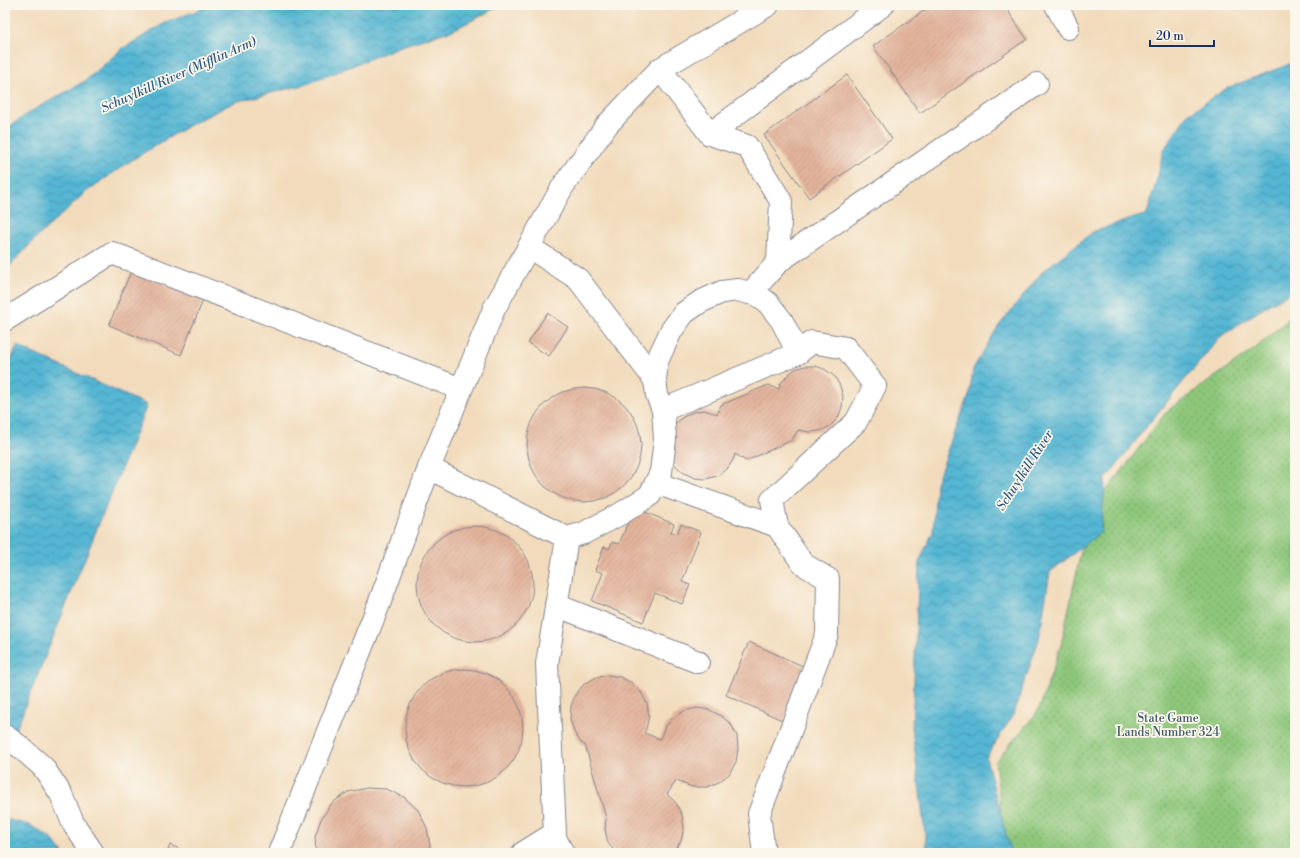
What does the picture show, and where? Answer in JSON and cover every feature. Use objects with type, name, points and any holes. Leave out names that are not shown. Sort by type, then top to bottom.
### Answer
[{"type":"lane","points":[[279,853],[379,604],[429,468],[494,309],[564,186],[607,125],[660,69],[768,5]]},
{"type":"lane","points":[[710,134],[883,5]]},
{"type":"lane","points":[[1056,5],[1068,28]]},
{"type":"lane","points":[[660,69],[710,134],[747,146],[781,201],[778,262]]},
{"type":"lane","points":[[751,293],[778,262],[1037,84]]},
{"type":"lane","points":[[529,247],[578,279],[655,380]]},
{"type":"lane","points":[[5,320],[112,253],[461,389]]},
{"type":"lane","points":[[429,468],[567,538],[584,533],[628,510],[650,495],[656,483],[660,472],[665,439],[663,410],[657,396],[655,380],[657,361],[671,331],[684,313],[700,302],[722,292],[738,290],[757,295],[768,303],[782,322],[798,352]]},
{"type":"lane","points":[[663,410],[798,352],[812,342],[846,348],[875,386],[856,422],[772,500],[777,526],[803,564],[828,578],[827,634],[759,814],[764,853]]},
{"type":"lane","points":[[656,483],[777,526]]},
{"type":"lane","points":[[523,853],[555,833],[547,664],[567,538]]},
{"type":"lane","points":[[556,605],[698,662]]},
{"type":"lane","points":[[5,736],[43,767],[61,794],[73,822],[93,853]]},
{"type":"lane","points":[[553,834],[563,853]]},
{"type":"green space","name":"State Game Lands Number 324","points":[[1295,313],[1295,853],[1006,853],[995,762],[1035,715],[1041,704],[1061,645],[1089,514],[1167,411],[1257,347]]},
{"type":"water","name":"Schuylkill River (Mifflin Arm)","points":[[211,5],[502,5],[453,30],[401,46],[307,84],[235,102],[193,123],[135,158],[87,191],[35,239],[5,271],[5,130],[28,113],[85,81],[122,49],[165,23]]},
{"type":"water","name":"Schuylkill River","points":[[1295,62],[1295,290],[1268,305],[1220,337],[1105,480],[1101,532],[1050,572],[1039,639],[1013,715],[986,758],[1011,853],[926,853],[927,850],[912,728],[919,562],[933,532],[936,483],[970,393],[973,369],[998,327],[1043,271],[1094,231],[1147,214],[1158,176],[1163,151],[1187,115],[1227,88]]},
{"type":"water","points":[[17,346],[147,405],[16,729],[5,724],[5,373]]},
{"type":"water","points":[[5,819],[30,825],[52,839],[63,853],[5,853]]},
{"type":"building","points":[[932,5],[1004,5],[1027,39],[920,113],[873,46]]},
{"type":"building","points":[[847,75],[892,139],[809,198],[764,135]]},
{"type":"building","points":[[131,271],[203,300],[181,355],[109,325]]},
{"type":"building","points":[[547,313],[568,327],[549,356],[528,343]]},
{"type":"building","points":[[805,366],[816,366],[826,370],[835,377],[840,386],[843,396],[842,407],[838,418],[830,426],[820,431],[809,432],[798,430],[792,440],[746,461],[735,454],[727,469],[717,476],[706,479],[695,478],[684,473],[676,466],[670,456],[670,434],[675,424],[683,417],[693,412],[704,410],[717,414],[721,405],[768,385],[779,389],[780,384],[787,376],[795,369]]},
{"type":"building","points":[[584,388],[595,389],[606,393],[624,405],[636,423],[640,434],[640,456],[636,467],[624,485],[606,497],[595,501],[584,502],[573,501],[562,497],[544,485],[532,467],[528,456],[527,445],[528,434],[532,423],[544,405],[562,393],[573,389]]},
{"type":"building","points":[[640,510],[674,524],[671,532],[677,534],[681,524],[701,532],[682,582],[690,585],[682,604],[655,593],[643,622],[592,601],[603,573],[595,570],[604,547],[609,549],[612,542],[619,544],[631,515],[637,517]]},
{"type":"building","points":[[475,526],[497,530],[507,535],[516,543],[524,552],[529,562],[533,584],[529,606],[524,616],[516,625],[507,633],[497,638],[475,642],[453,638],[443,633],[434,625],[426,616],[421,606],[417,584],[421,562],[426,552],[434,543],[443,535],[453,530]]},
{"type":"building","points":[[749,642],[807,668],[784,721],[726,695]]},
{"type":"building","points":[[464,669],[487,673],[506,686],[519,705],[523,728],[519,751],[506,770],[487,783],[464,787],[441,783],[422,770],[409,751],[405,728],[409,705],[422,686],[441,673]]},
{"type":"building","points":[[608,675],[620,677],[632,683],[641,692],[647,704],[649,716],[644,733],[660,739],[665,727],[673,718],[684,711],[697,708],[710,710],[721,716],[731,724],[737,736],[738,749],[736,762],[729,774],[719,782],[707,787],[693,787],[677,780],[667,794],[676,803],[682,815],[684,828],[681,841],[673,853],[616,853],[608,843],[605,830],[606,818],[585,745],[581,743],[574,732],[570,719],[571,706],[575,695],[584,684],[595,678]]},
{"type":"building","points":[[367,788],[386,789],[404,797],[418,810],[427,828],[430,846],[429,853],[316,853],[315,837],[321,819],[332,803],[348,792]]},
{"type":"building","points":[[170,845],[190,853],[167,853]]}]
